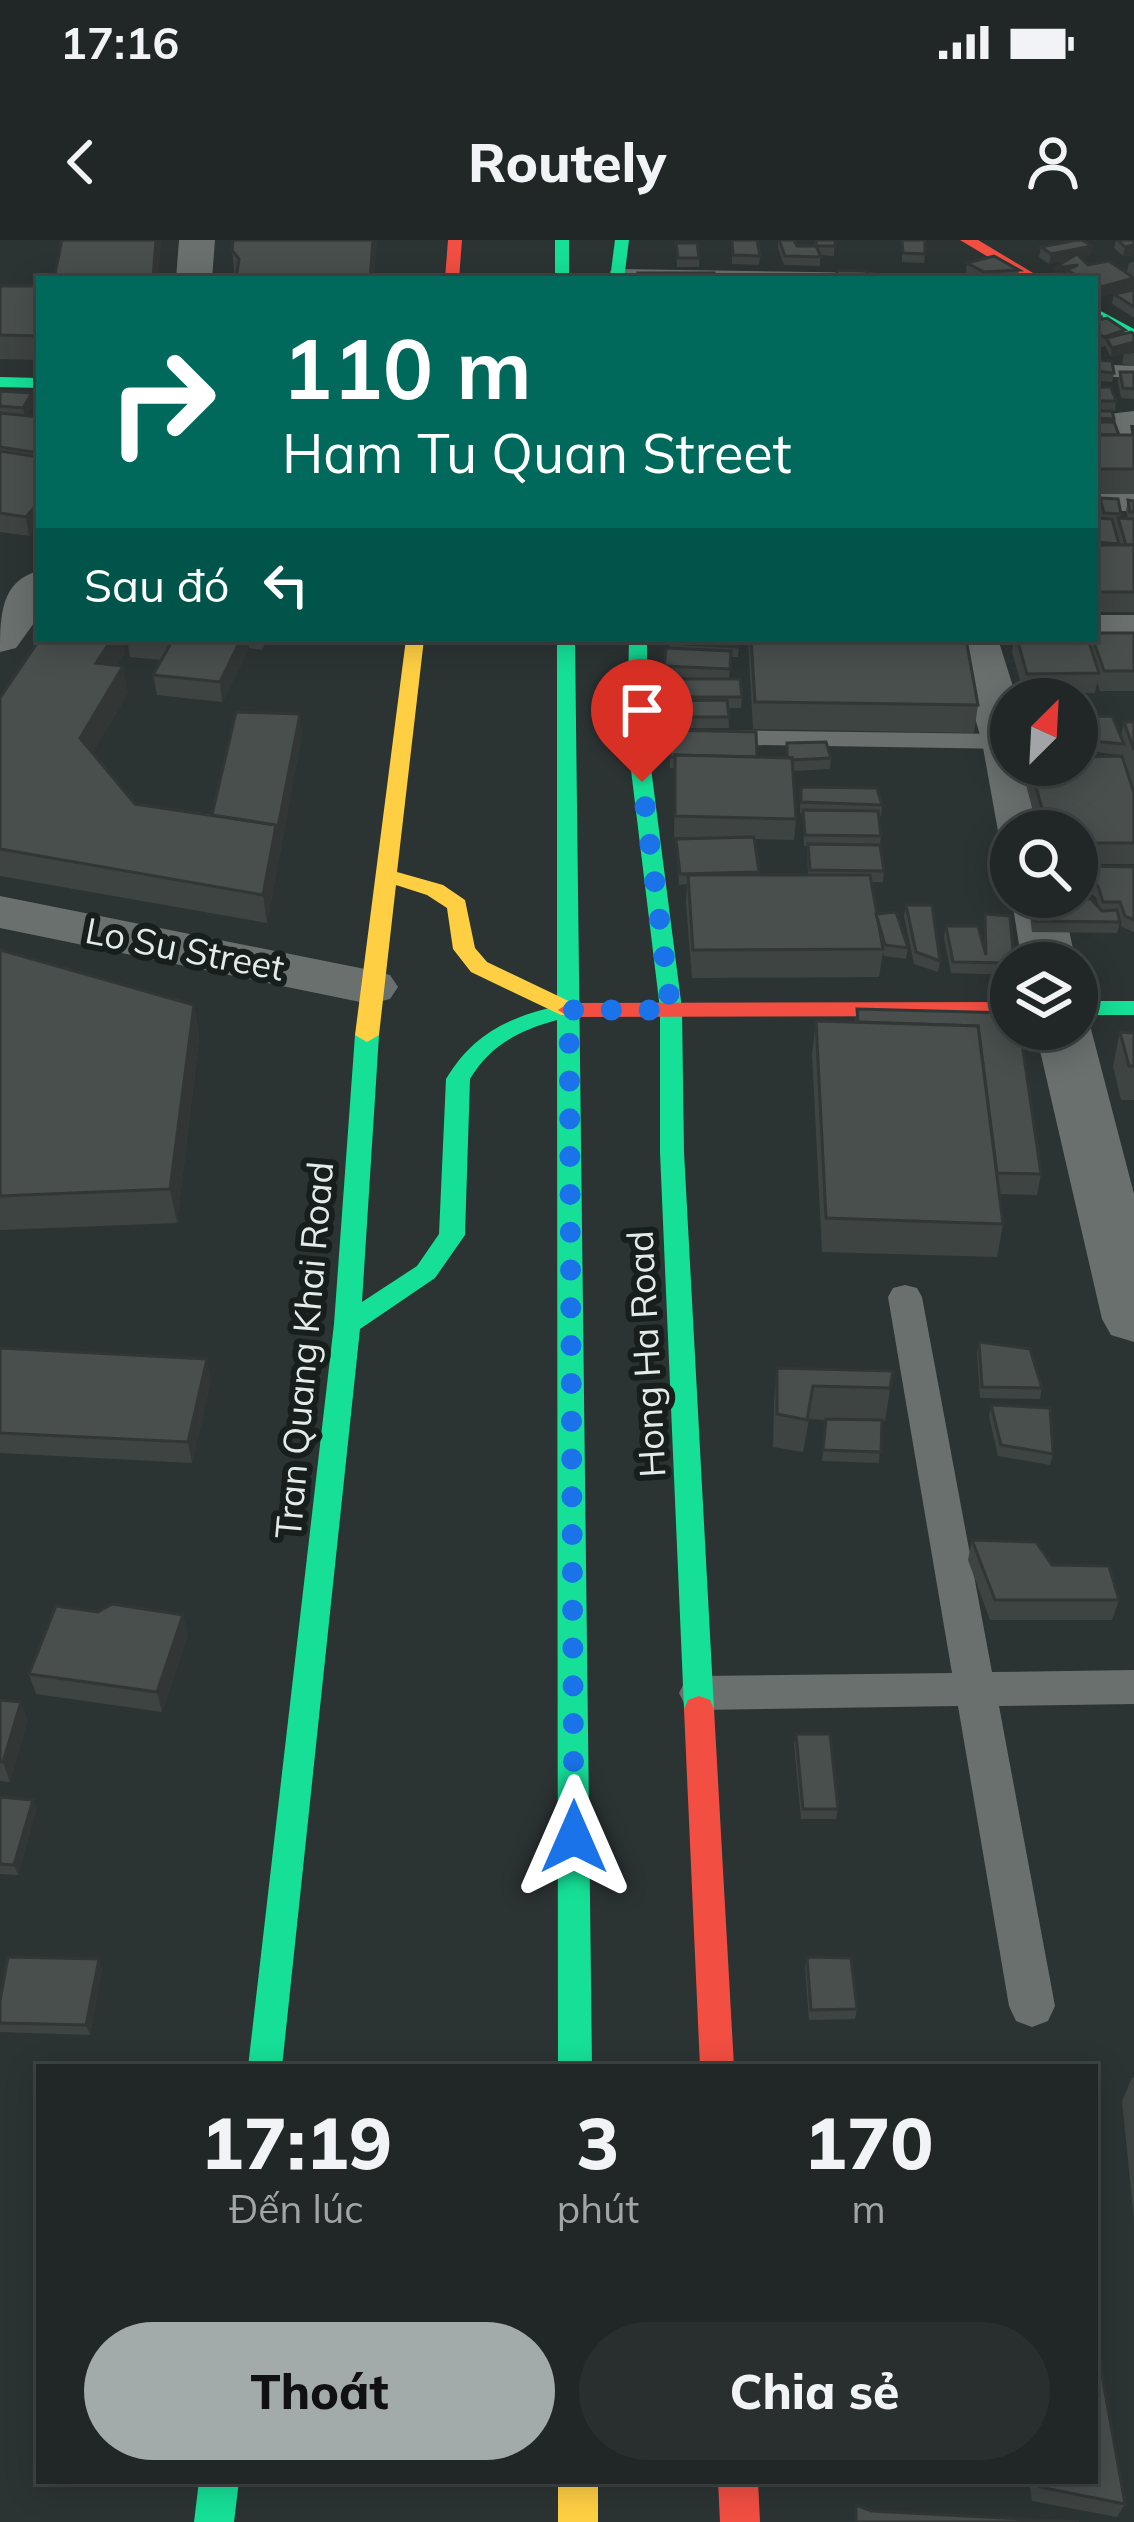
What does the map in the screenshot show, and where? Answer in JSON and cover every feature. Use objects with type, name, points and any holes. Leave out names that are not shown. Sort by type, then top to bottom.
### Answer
[{"type":"main road","points":[[452,276],[455,240]]},
{"type":"main road","points":[[562,240],[562,276]]},
{"type":"main road","points":[[617,276],[622,240]]},
{"type":"main road","points":[[967,240],[1031,276]]},
{"type":"main road","points":[[1098,315],[1134,335]]},
{"type":"main road","points":[[0,382],[36,383]]},
{"type":"main road","name":"Tran Quang Khai Road","points":[[265,2064],[347,1324],[370,987],[388,876],[415,642]]},
{"type":"main road","points":[[566,642],[575,2064]]},
{"type":"main road","name":"Hong Ha Road","points":[[638,642],[637,737],[671,1010],[672,1152],[718,2064]]},
{"type":"main road","points":[[388,876],[435,890],[457,904],[464,949],[479,968],[569,1010]]},
{"type":"main road","points":[[1098,1008],[1134,1008]]},
{"type":"main road","points":[[347,1324],[426,1272],[452,1235],[458,1079],[466,1057],[506,1025],[569,1010],[990,1009]]},
{"type":"main road","points":[[214,2522],[219,2484]]},
{"type":"main road","points":[[578,2484],[578,2522]]},
{"type":"main road","points":[[738,2484],[740,2522]]},
{"type":"street","points":[[194,276],[197,240]]},
{"type":"street","points":[[1098,498],[1134,498]]},
{"type":"street","points":[[0,638],[36,588]]},
{"type":"street","points":[[1098,629],[1134,628]]},
{"type":"street","points":[[993,648],[997,678]]},
{"type":"street","name":"Lo Su Street","points":[[0,912],[370,987]]},
{"type":"street","points":[[1069,1050],[1126,1250],[1134,1319]]},
{"type":"lane","points":[[1098,370],[1134,371]]},
{"type":"lane","points":[[1098,447],[1130,447],[1117,419],[1134,418]]},
{"type":"lane","points":[[637,737],[990,742]]},
{"type":"lane","points":[[905,1297],[1032,2006]]},
{"type":"lane","points":[[699,1694],[1134,1687]]},
{"type":"building","points":[[62,240],[156,240],[153,276],[55,276]]},
{"type":"building","points":[[233,240],[373,240],[370,276],[236,276],[239,259],[232,250]]},
{"type":"building","points":[[732,240],[757,240],[760,256],[733,255]]},
{"type":"building","points":[[779,240],[816,246],[821,257],[785,256]]},
{"type":"building","points":[[816,240],[835,240],[835,246],[816,246]]},
{"type":"building","points":[[902,240],[925,240],[925,254],[903,253]]},
{"type":"building","points":[[1082,240],[1092,246],[1051,254],[1041,247]]},
{"type":"building","points":[[676,243],[697,243],[699,258],[678,258]]},
{"type":"building","points":[[1077,254],[1088,265],[1109,261],[1134,278],[1098,288],[1098,276],[1077,276],[1067,270],[1078,265],[1054,268]]},
{"type":"building","points":[[994,256],[1019,270],[984,272],[967,263]]},
{"type":"building","points":[[838,270],[867,271],[866,276],[835,276]]},
{"type":"building","points":[[638,273],[714,276],[638,276]]},
{"type":"building","points":[[0,286],[36,286],[36,336],[0,335]]},
{"type":"building","points":[[1134,290],[1134,307],[1114,294]]},
{"type":"building","points":[[1107,318],[1125,330],[1104,337],[1098,334],[1098,320]]},
{"type":"building","points":[[1131,332],[1134,342],[1112,348],[1106,338]]},
{"type":"building","points":[[1098,360],[1112,361],[1114,373],[1098,371]]},
{"type":"building","points":[[1120,372],[1134,372],[1134,389],[1123,388]]},
{"type":"building","points":[[1098,387],[1111,387],[1116,401],[1098,401]]},
{"type":"building","points":[[0,391],[32,393],[23,408],[0,406]]},
{"type":"building","points":[[1098,411],[1112,411],[1114,419],[1098,418]]},
{"type":"building","points":[[0,413],[36,417],[36,453],[0,447]]},
{"type":"building","points":[[1098,422],[1114,422],[1119,435],[1098,435]]},
{"type":"building","points":[[1098,435],[1134,435],[1134,469],[1098,469]]},
{"type":"building","points":[[0,451],[36,457],[36,505],[26,517],[0,513]]},
{"type":"building","points":[[1100,498],[1118,499],[1121,514],[1104,513]]},
{"type":"building","points":[[1098,518],[1112,519],[1119,544],[1098,542]]},
{"type":"building","points":[[1118,518],[1134,519],[1134,545],[1126,545]]},
{"type":"building","points":[[1098,545],[1134,545],[1134,592],[1098,592]]},
{"type":"building","points":[[1098,633],[1134,633],[1134,671],[1104,671],[1094,642],[1098,642]]},
{"type":"building","points":[[38,642],[110,642],[96,663],[123,666],[80,738],[135,804],[276,825],[263,895],[0,849],[0,698]]},
{"type":"building","points":[[171,642],[240,642],[220,682],[153,675]]},
{"type":"building","points":[[730,642],[739,647],[669,643]]},
{"type":"building","points":[[751,642],[967,642],[978,705],[755,702]]},
{"type":"building","points":[[1018,642],[1089,642],[1099,673],[1027,674]]},
{"type":"building","points":[[666,648],[731,651],[730,669],[664,666]]},
{"type":"building","points":[[668,679],[740,679],[742,697],[669,697]]},
{"type":"building","points":[[727,700],[729,717],[664,717],[663,701]]},
{"type":"building","points":[[236,712],[300,714],[277,832],[276,825],[212,815]]},
{"type":"building","points":[[1098,716],[1112,716],[1124,744],[1098,741]]},
{"type":"building","points":[[1124,722],[1134,722],[1134,750]]},
{"type":"building","points":[[670,730],[756,732],[757,757],[670,757]]},
{"type":"building","points":[[826,742],[831,758],[787,758],[787,743]]},
{"type":"building","points":[[675,755],[792,758],[796,819],[675,816]]},
{"type":"building","points":[[1122,756],[1134,793],[1134,843],[1098,843],[1098,810],[1042,810],[1036,786],[1098,786],[1098,757]]},
{"type":"building","points":[[801,787],[877,788],[882,805],[801,802]]},
{"type":"building","points":[[803,810],[878,811],[881,836],[805,835]]},
{"type":"building","points":[[754,837],[759,872],[680,874],[676,839]]},
{"type":"building","points":[[808,844],[880,845],[884,871],[810,870]]},
{"type":"building","points":[[1098,866],[1134,867],[1134,920],[1125,916],[1120,902],[1103,902]]},
{"type":"building","points":[[688,875],[870,875],[883,949],[693,950]]},
{"type":"building","points":[[906,905],[932,905],[940,961],[916,952]]},
{"type":"building","points":[[1098,907],[1117,910],[1120,922],[1034,921],[1098,918]]},
{"type":"building","points":[[896,912],[908,948],[885,945],[876,914]]},
{"type":"building","points":[[985,914],[1010,918],[1012,942],[990,942],[990,963],[953,962],[946,926],[978,926],[986,955]]},
{"type":"building","points":[[0,950],[194,1005],[170,1189],[0,1196]]},
{"type":"building","points":[[857,1009],[990,1012],[990,1050],[1023,1050],[1041,1174],[997,1173],[978,1026],[858,1022]]},
{"type":"building","points":[[816,1021],[978,1026],[1003,1224],[826,1218]]},
{"type":"building","points":[[1120,1032],[1134,1033],[1134,1066],[1129,1066]]},
{"type":"building","points":[[979,1342],[1030,1349],[1042,1388],[982,1387]]},
{"type":"building","points":[[0,1348],[207,1359],[188,1442],[0,1433]]},
{"type":"building","points":[[777,1368],[893,1371],[890,1388],[813,1386],[807,1420],[777,1414]]},
{"type":"building","points":[[991,1405],[1050,1408],[1053,1454],[1001,1445]]},
{"type":"building","points":[[826,1419],[882,1420],[881,1452],[823,1450]]},
{"type":"building","points":[[972,1540],[1036,1542],[1052,1565],[1109,1566],[1119,1600],[995,1600]]},
{"type":"building","points":[[112,1604],[183,1615],[157,1692],[29,1674],[56,1606],[98,1612]]},
{"type":"building","points":[[0,1700],[21,1702],[3,1762],[0,1762]]},
{"type":"building","points":[[796,1734],[830,1734],[838,1809],[803,1809]]},
{"type":"building","points":[[0,1797],[33,1800],[14,1865],[0,1864]]},
{"type":"building","points":[[8,1957],[99,1959],[86,2025],[0,2023]]},
{"type":"building","points":[[807,1957],[851,1958],[857,2009],[811,2010]]},
{"type":"building","points":[[1098,2353],[1125,2504],[1040,2487],[1098,2484]]},
{"type":"building","points":[[856,2505],[872,2511],[1079,2522],[856,2522]]},
{"type":"traffic: fast","points":[[562,240],[562,276]]},
{"type":"traffic: fast","points":[[617,276],[622,240]]},
{"type":"traffic: fast","points":[[1098,315],[1134,335]]},
{"type":"traffic: fast","points":[[0,382],[36,383]]},
{"type":"traffic: fast","points":[[566,642],[575,2064]]},
{"type":"traffic: fast","points":[[638,642],[637,737],[671,1009],[672,1152],[699,1709]]},
{"type":"traffic: fast","points":[[1098,1008],[1134,1008]]},
{"type":"traffic: fast","points":[[347,1324],[426,1272],[452,1235],[458,1079],[467,1063],[504,1031],[569,1010]]},
{"type":"traffic: fast","points":[[265,2064],[347,1324],[367,1035]]},
{"type":"traffic: fast","points":[[214,2522],[219,2484]]},
{"type":"traffic: slow","points":[[367,1035],[415,642]]},
{"type":"traffic: slow","points":[[388,876],[435,890],[457,905],[464,949],[479,967],[569,1010]]},
{"type":"traffic: slow","points":[[578,2484],[578,2522]]},
{"type":"traffic: jam","points":[[452,276],[455,240]]},
{"type":"traffic: jam","points":[[967,240],[1031,276]]},
{"type":"traffic: jam","points":[[569,1010],[990,1009]]},
{"type":"traffic: jam","points":[[699,1709],[717,2064]]},
{"type":"traffic: jam","points":[[738,2484],[740,2522]]},
{"type":"route","points":[[574,1837],[569,1010],[671,1010],[642,782]]}]
